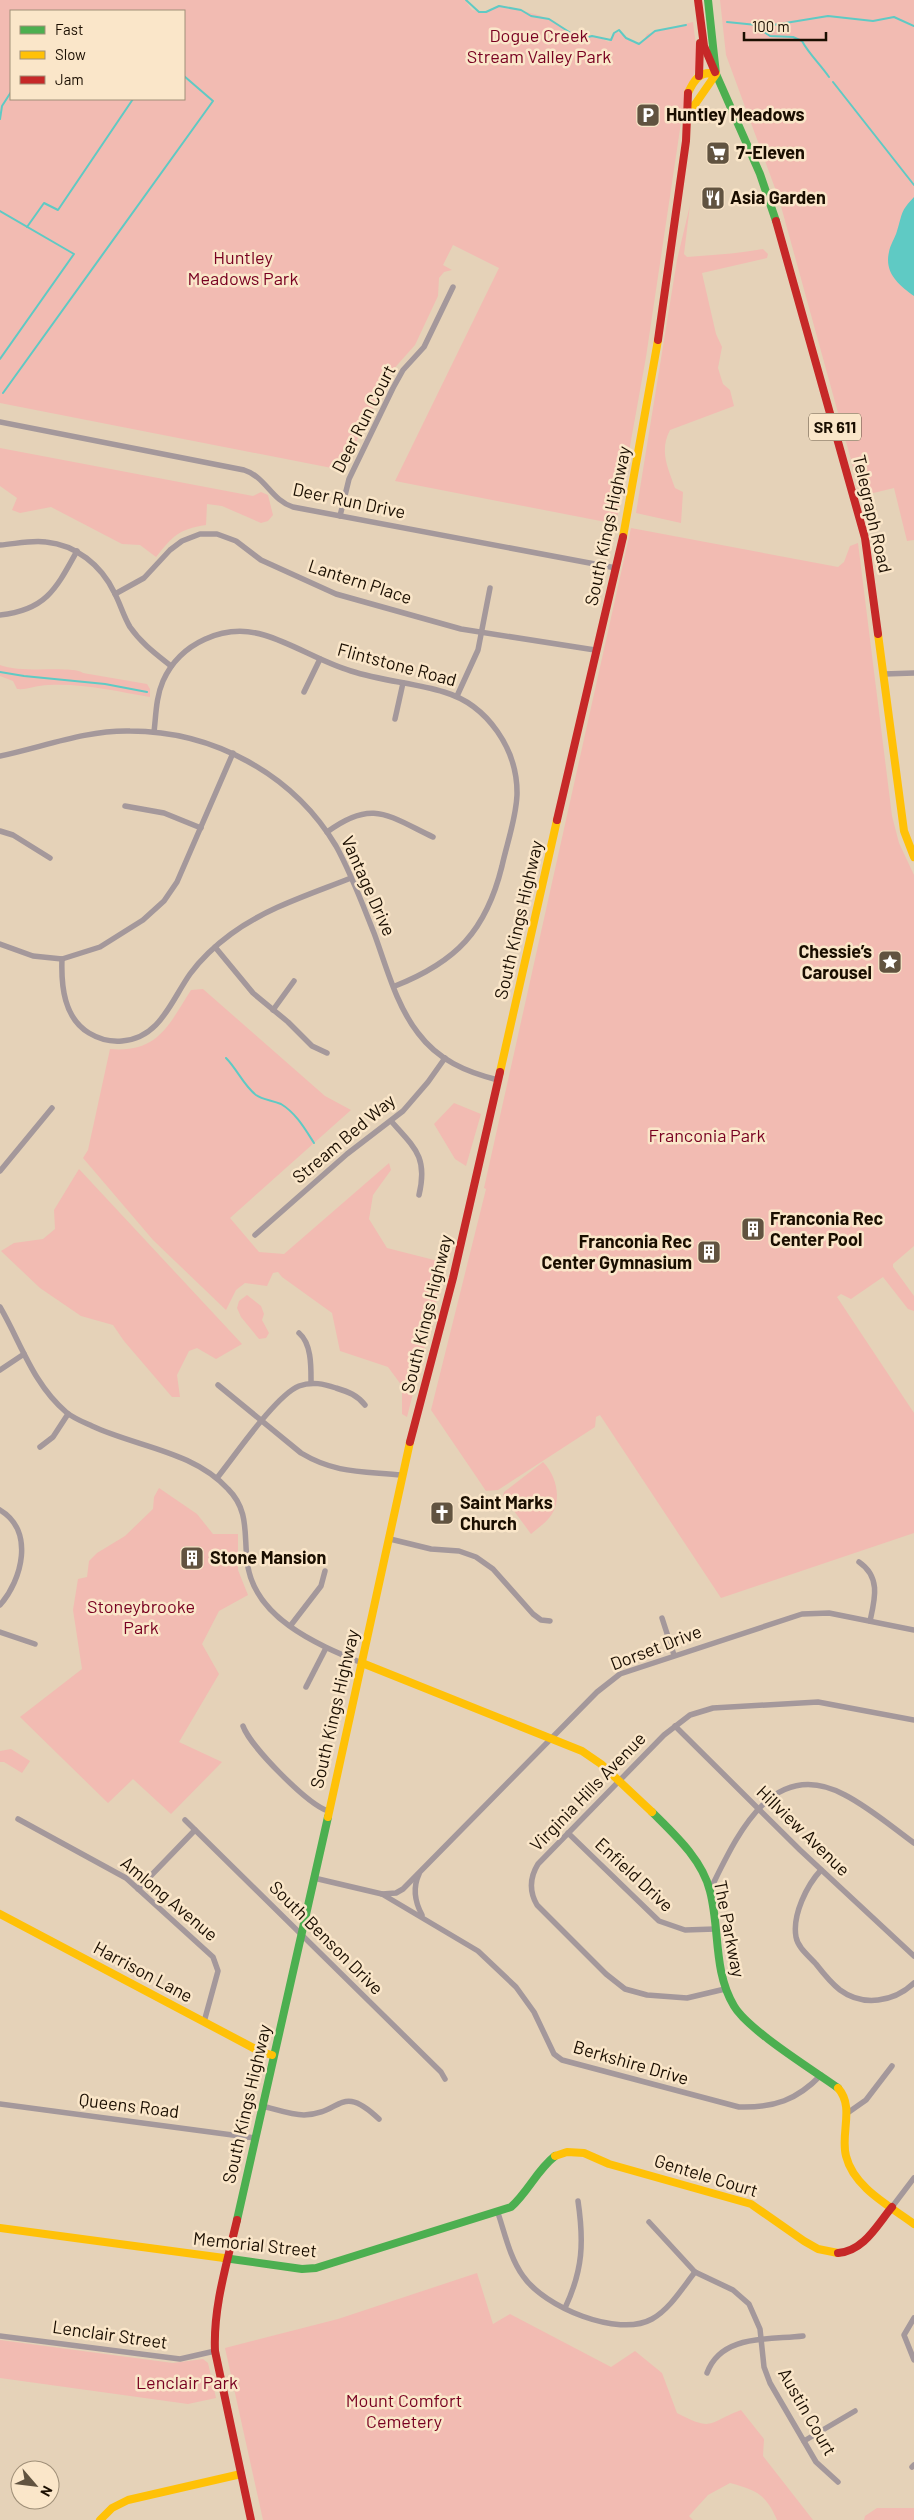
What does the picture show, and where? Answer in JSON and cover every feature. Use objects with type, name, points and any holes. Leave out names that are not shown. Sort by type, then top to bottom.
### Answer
[{"type":"main road","name":"Telegraph Road","points":[[698,0],[708,60],[760,174],[787,253],[865,538],[904,831],[914,857]]},
{"type":"main road","name":"Telegraph Road","points":[[709,0],[716,56],[716,74]]},
{"type":"main road","points":[[700,20],[699,76],[708,72],[716,74]]},
{"type":"main road","name":"South Kings Highway","points":[[688,113],[716,74]]},
{"type":"main road","name":"South Kings Highway","points":[[252,2520],[214,2351],[215,2320],[272,2055],[390,1539],[402,1475],[453,1278],[595,650],[632,495],[653,375],[688,113],[688,93],[693,82],[699,76]]},
{"type":"main road","name":"The Parkway","points":[[362,1663],[589,1755],[619,1780],[689,1850],[710,1890],[725,1989],[735,2008],[750,2024],[835,2084],[843,2094],[846,2114],[844,2148],[850,2170],[859,2181],[914,2224]]},
{"type":"main road","name":"Harrison Lane","points":[[0,1914],[261,2052],[272,2055]]},
{"type":"main road","name":"Gentele Court","points":[[564,2152],[582,2152],[609,2164],[751,2204],[770,2215],[813,2248],[828,2254],[845,2253],[859,2247],[892,2206]]},
{"type":"main road","name":"Memorial Street","points":[[0,2228],[228,2259],[316,2268],[498,2213],[523,2198],[546,2163],[564,2152]]},
{"type":"main road","points":[[100,2520],[112,2508],[128,2500],[241,2474]]},
{"type":"street","name":"Deer Run Court","points":[[340,516],[349,480],[394,388],[403,370],[424,348],[454,287]]},
{"type":"street","name":"Deer Run Drive","points":[[0,422],[244,470],[256,476],[273,496],[287,505],[616,568]]},
{"type":"street","name":"Lantern Place","points":[[115,594],[144,578],[182,540],[200,534],[217,534],[236,541],[260,560],[336,594],[482,633],[595,650]]},
{"type":"street","points":[[0,545],[46,542],[65,546],[77,552],[97,567],[115,594],[124,616],[136,635],[149,649],[172,666]]},
{"type":"street","points":[[0,615],[21,612],[40,603],[58,586],[77,552]]},
{"type":"street","points":[[457,696],[475,659],[490,588]]},
{"type":"street","name":"Flintstone Road","points":[[154,732],[159,694],[172,666],[186,650],[202,639],[238,631],[270,637],[320,659],[359,673],[457,696],[483,714],[499,733],[507,748],[516,776],[517,795],[514,813],[495,892],[477,929],[467,942],[444,962],[424,974],[394,986]]},
{"type":"street","points":[[304,692],[320,659]]},
{"type":"street","points":[[884,674],[914,673]]},
{"type":"street","points":[[395,719],[403,683]]},
{"type":"street","name":"Vantage Drive","points":[[0,756],[87,735],[130,731],[154,732],[195,740],[232,753],[251,763],[284,786],[310,811],[327,832],[351,878],[394,986],[412,1025],[427,1043],[444,1058],[473,1074],[498,1080]]},
{"type":"street","points":[[0,944],[33,956],[62,959],[100,947],[133,927],[154,911],[177,882],[232,753]]},
{"type":"street","points":[[125,806],[164,814],[201,828]]},
{"type":"street","points":[[327,832],[350,817],[372,812],[387,816],[433,837]]},
{"type":"street","points":[[0,831],[13,835],[50,858]]},
{"type":"street","points":[[62,959],[64,996],[73,1018],[82,1028],[97,1037],[123,1041],[145,1034],[158,1024],[190,974],[215,947],[254,919],[351,878]]},
{"type":"street","points":[[215,947],[254,994],[312,1046],[327,1053]]},
{"type":"street","points":[[273,1010],[294,981]]},
{"type":"street","name":"Stream Bed Way","points":[[255,1235],[347,1154],[391,1121],[416,1097],[444,1058]]},
{"type":"street","points":[[0,1171],[52,1108]]},
{"type":"street","points":[[391,1121],[421,1158],[423,1178],[420,1195]]},
{"type":"street","points":[[0,1307],[43,1389],[68,1414],[113,1435],[191,1462],[217,1478],[229,1490],[242,1508],[246,1528],[248,1567],[254,1586],[266,1604],[291,1625],[326,1648],[362,1663]]},
{"type":"street","points":[[299,1333],[304,1337],[308,1346],[311,1383]]},
{"type":"street","points":[[0,1370],[24,1354]]},
{"type":"street","points":[[217,1478],[286,1393],[299,1386],[311,1383],[327,1384],[350,1392],[365,1405]]},
{"type":"street","points":[[218,1385],[301,1453],[325,1466],[349,1472],[402,1475]]},
{"type":"street","points":[[40,1447],[51,1440],[68,1414]]},
{"type":"street","points":[[0,1510],[6,1514],[14,1526],[20,1540],[22,1553],[17,1579],[0,1605]]},
{"type":"street","points":[[390,1539],[431,1549],[459,1551],[476,1558],[493,1569],[540,1620],[550,1621]]},
{"type":"street","points":[[859,1562],[871,1573],[875,1585],[870,1621]]},
{"type":"street","points":[[291,1625],[321,1586],[325,1571]]},
{"type":"street","name":"Dorset Drive","points":[[382,1894],[396,1892],[421,1870],[611,1680],[630,1670],[802,1614],[829,1613],[914,1630]]},
{"type":"street","points":[[662,1618],[674,1655]]},
{"type":"street","points":[[0,1632],[35,1644]]},
{"type":"street","points":[[306,1687],[326,1648]]},
{"type":"street","name":"Virginia Hills Avenue","points":[[725,1989],[695,1997],[675,1998],[641,1994],[625,1989],[606,1974],[543,1913],[532,1895],[533,1874],[541,1860],[675,1726],[690,1715],[707,1708],[806,1702],[830,1703],[914,1720]]},
{"type":"street","points":[[242,1726],[253,1745],[313,1804],[328,1811]]},
{"type":"street","name":"Hillview Avenue","points":[[675,1726],[758,1810],[914,1956]]},
{"type":"street","points":[[710,1890],[738,1835],[773,1795],[786,1789],[808,1786],[827,1788],[855,1801],[914,1843]]},
{"type":"street","name":"Amlong Avenue","points":[[18,1819],[113,1870],[138,1888],[216,1960],[218,1971],[204,2022]]},
{"type":"street","name":"South Benson Drive","points":[[185,1820],[441,2072],[445,2079]]},
{"type":"street","points":[[138,1888],[195,1830]]},
{"type":"street","name":"Enfield Drive","points":[[568,1833],[660,1921],[685,1930],[715,1929]]},
{"type":"street","points":[[421,1870],[415,1889],[418,1908],[423,1917]]},
{"type":"street","points":[[821,1870],[810,1882],[803,1896],[796,1932],[801,1948],[836,1986],[857,1998],[871,2000],[890,1998],[914,1983]]},
{"type":"street","name":"Berkshire Drive","points":[[314,1878],[382,1894],[478,1951],[504,1974],[527,2002],[554,2054],[562,2060],[739,2108],[794,2098],[822,2075]]},
{"type":"street","points":[[846,2114],[866,2100],[892,2066]]},
{"type":"street","points":[[262,2106],[304,2115],[315,2113],[342,2102],[352,2101],[363,2105],[379,2119]]},
{"type":"street","name":"Queens Road","points":[[0,2104],[255,2138]]},
{"type":"street","name":"Gentele Court","points":[[892,2206],[914,2178]]},
{"type":"street","points":[[565,2308],[577,2278],[582,2258],[578,2201]]},
{"type":"street","points":[[498,2213],[512,2256],[522,2276],[544,2298],[565,2308],[614,2325],[641,2324],[662,2312],[695,2272]]},
{"type":"street","name":"Austin Court","points":[[649,2222],[695,2272],[733,2290],[747,2301],[755,2315],[761,2340],[764,2367],[770,2383],[821,2468],[838,2482]]},
{"type":"street","points":[[914,2318],[904,2335],[914,2360]]},
{"type":"street","name":"Lenclair Street","points":[[0,2336],[180,2359],[214,2351]]},
{"type":"street","points":[[707,2373],[714,2358],[726,2349],[738,2344],[802,2336]]},
{"type":"street","points":[[804,2441],[855,2411]]},
{"type":"green space","name":"Huntley Meadows Park","points":[[0,0],[465,0],[472,10],[485,12],[500,5],[538,15],[554,21],[578,39],[596,36],[609,42],[616,31],[634,43],[643,42],[647,34],[693,22],[697,49],[695,72],[686,89],[646,357],[616,524],[395,481],[499,268],[453,245],[443,265],[452,270],[444,272],[439,278],[438,296],[415,345],[391,372],[342,470],[0,403]]},
{"type":"green space","points":[[720,0],[914,0],[914,540],[907,541],[894,488],[861,496],[779,199],[726,55]]},
{"type":"green space","points":[[690,205],[684,254],[687,257],[763,249],[768,254],[767,258],[702,273],[716,334],[722,347],[718,368],[723,384],[730,390],[734,406],[670,430],[665,445],[665,452],[667,466],[675,488],[683,492],[681,523],[636,513],[677,260]]},
{"type":"green space","points":[[0,448],[253,496],[261,492],[268,495],[273,515],[268,521],[261,523],[222,506],[207,504],[206,525],[189,529],[176,535],[156,557],[140,545],[122,544],[51,507],[20,513],[12,510],[17,498],[0,486]]},
{"type":"green space","name":"Franconia Park","points":[[631,528],[838,567],[844,562],[850,546],[858,543],[892,816],[899,843],[914,875],[914,1246],[893,1264],[893,1267],[914,1296],[914,1311],[908,1309],[883,1277],[851,1299],[841,1294],[837,1297],[914,1413],[914,1533],[721,1598],[600,1415],[596,1417],[595,1427],[498,1490],[486,1491],[431,1410],[486,1189],[484,1188]]},
{"type":"green space","points":[[0,665],[21,669],[77,671],[147,684],[150,689],[150,697],[74,685],[44,685],[17,689],[13,681],[0,676]]},
{"type":"green space","points":[[203,989],[325,1096],[351,1110],[230,1218],[259,1252],[284,1254],[389,1163],[391,1170],[373,1195],[369,1219],[387,1248],[446,1263],[407,1417],[402,1414],[402,1386],[388,1367],[340,1351],[332,1313],[282,1277],[278,1272],[273,1273],[267,1286],[245,1283],[236,1290],[226,1310],[153,1240],[83,1158],[88,1150],[110,1049],[140,1047],[151,1042],[168,1026],[191,990]]},
{"type":"green space","points":[[454,1103],[481,1114],[466,1166],[455,1159],[434,1124]]},
{"type":"green space","points":[[79,1169],[242,1344],[216,1359],[197,1348],[189,1351],[177,1375],[180,1397],[172,1397],[124,1341],[113,1325],[81,1316],[40,1288],[1,1251],[14,1243],[43,1239],[55,1229],[54,1210]]},
{"type":"green space","points":[[247,1295],[261,1306],[264,1314],[262,1320],[269,1333],[266,1338],[259,1339],[241,1317],[237,1308],[239,1301]]},
{"type":"green space","points":[[543,1462],[552,1474],[555,1482],[556,1504],[549,1518],[531,1534],[503,1496],[504,1492]]},
{"type":"green space","name":"Stoneybrooke Park","points":[[159,1488],[197,1514],[213,1534],[238,1534],[238,1570],[248,1595],[219,1611],[202,1644],[219,1674],[179,1742],[222,1762],[171,1814],[133,1779],[108,1803],[20,1717],[82,1669],[73,1610],[78,1579],[87,1577],[89,1561],[97,1553],[125,1536],[153,1509],[154,1497]]},
{"type":"green space","points":[[11,1749],[30,1761],[22,1773],[4,1762],[0,1762],[0,1751]]},
{"type":"green space","name":"Mount Comfort Cemetery","points":[[477,2273],[493,2324],[510,2314],[611,2367],[635,2351],[662,2373],[677,2413],[689,2419],[710,2424],[741,2410],[764,2439],[763,2456],[813,2520],[777,2520],[769,2504],[759,2494],[730,2483],[708,2495],[689,2516],[693,2520],[263,2520],[225,2348],[338,2319]]},
{"type":"green space","name":"Lenclair Park","points":[[0,2340],[173,2363],[203,2359],[208,2363],[216,2398],[188,2404],[0,2378]]},
{"type":"green space","points":[[877,2508],[914,2508],[914,2520],[864,2520],[865,2516]]},
{"type":"water","points":[[914,197],[914,296],[894,278],[888,259],[902,212]]},
{"type":"waterway","points":[[466,0],[479,12],[486,12],[499,6],[521,10],[531,16],[549,19],[580,39],[592,36],[611,40],[614,33],[619,30],[626,38],[639,44],[655,31],[686,25]]},
{"type":"waterway","points":[[727,22],[767,26],[828,16],[873,21],[894,17],[914,26]]},
{"type":"waterway","points":[[754,25],[770,36],[793,37],[802,41],[829,77]]},
{"type":"waterway","points":[[3,393],[213,101],[185,77]]},
{"type":"waterway","points":[[833,82],[914,185]]},
{"type":"waterway","points":[[0,119],[2,106],[10,94]]},
{"type":"waterway","points":[[27,227],[44,203],[58,210],[132,100]]},
{"type":"waterway","points":[[0,211],[74,254],[0,359]]},
{"type":"waterway","points":[[0,672],[105,684],[147,692]]},
{"type":"waterway","points":[[226,1058],[256,1095],[281,1104],[291,1112],[314,1143]]},
{"type":"traffic: fast","points":[[708,0],[716,74],[760,174],[776,221]]},
{"type":"traffic: fast","points":[[652,1812],[686,1848],[701,1868],[706,1879],[713,1905],[723,1979],[727,1993],[734,2006],[741,2016],[766,2038],[838,2088]]},
{"type":"traffic: fast","points":[[237,2220],[328,1817]]},
{"type":"traffic: fast","points":[[224,2258],[302,2269],[316,2268],[511,2207],[555,2156]]},
{"type":"traffic: slow","points":[[688,93],[698,77],[706,73],[716,74],[689,113]]},
{"type":"traffic: slow","points":[[623,537],[658,340]]},
{"type":"traffic: slow","points":[[878,634],[904,831],[914,857]]},
{"type":"traffic: slow","points":[[500,1072],[557,820]]},
{"type":"traffic: slow","points":[[328,1817],[410,1442]]},
{"type":"traffic: slow","points":[[362,1663],[582,1751],[601,1764],[652,1812]]},
{"type":"traffic: slow","points":[[0,1914],[261,2052],[272,2055]]},
{"type":"traffic: slow","points":[[838,2088],[846,2104],[845,2148],[850,2167],[865,2187],[914,2224]]},
{"type":"traffic: slow","points":[[555,2156],[567,2152],[584,2153],[609,2164],[751,2204],[818,2249],[838,2253]]},
{"type":"traffic: slow","points":[[0,2228],[224,2258]]},
{"type":"traffic: slow","points":[[100,2520],[112,2508],[128,2500],[241,2474]]},
{"type":"traffic: jam","points":[[698,0],[704,46],[715,72]]},
{"type":"traffic: jam","points":[[699,76],[700,43]]},
{"type":"traffic: jam","points":[[658,340],[686,141],[688,93]]},
{"type":"traffic: jam","points":[[776,221],[865,538],[878,634]]},
{"type":"traffic: jam","points":[[557,820],[623,537]]},
{"type":"traffic: jam","points":[[410,1442],[453,1278],[500,1072]]},
{"type":"traffic: jam","points":[[838,2253],[855,2248],[863,2242],[892,2207]]},
{"type":"traffic: jam","points":[[237,2220],[218,2302],[215,2351],[251,2520]]},
{"type":"place","name":"Huntley Meadows","points":[[648,115]]},
{"type":"place","name":"7-Eleven","points":[[718,153]]},
{"type":"place","name":"Asia Garden","points":[[713,198]]},
{"type":"place","name":"Chessie’s Carousel","points":[[890,962]]},
{"type":"place","name":"Franconia Rec Center Pool","points":[[753,1229]]},
{"type":"place","name":"Franconia Rec Center Gymnasium","points":[[709,1252]]},
{"type":"place","name":"Saint Marks Church","points":[[442,1513]]},
{"type":"place","name":"Stone Mansion","points":[[192,1558]]},
{"type":"park label","name":"Dogue Creek Stream Valley Park","points":[[539,46]]}]
